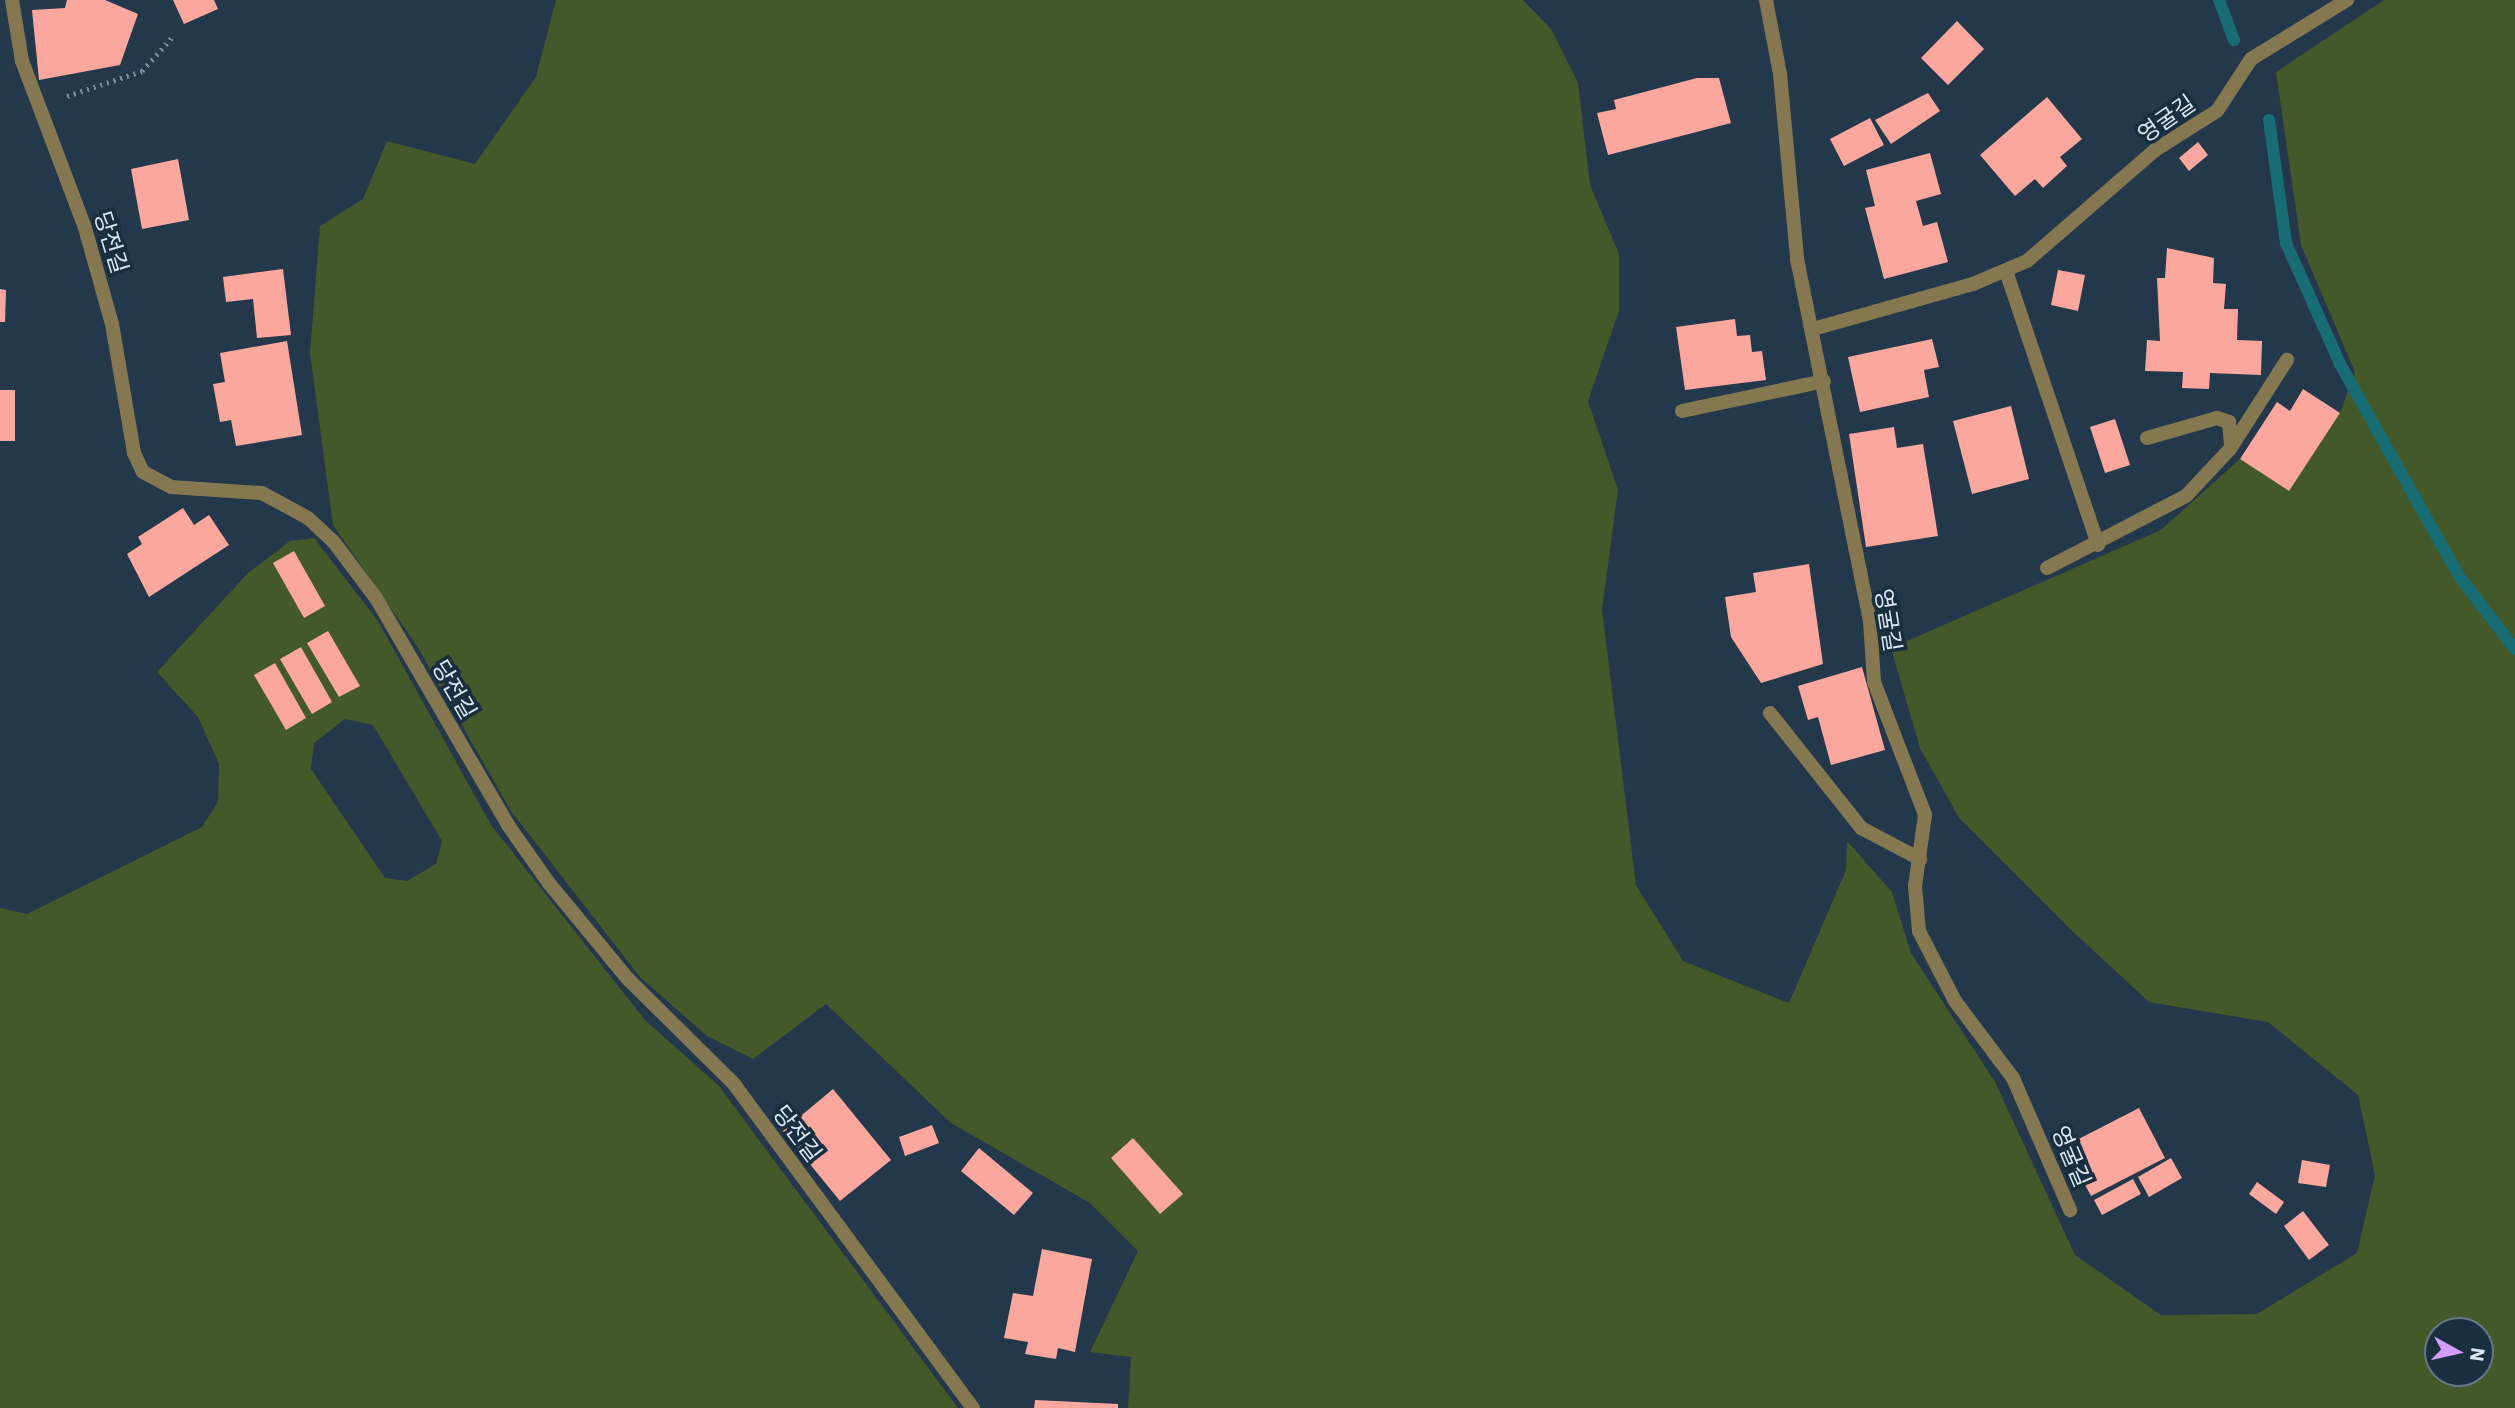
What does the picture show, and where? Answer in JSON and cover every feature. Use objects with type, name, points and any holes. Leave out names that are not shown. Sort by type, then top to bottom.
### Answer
[{"type":"lane","name":"당전길","points":[[12,0],[35,99],[85,228],[143,472],[171,487],[262,493],[308,518],[333,541],[376,598],[508,825],[548,882],[628,979],[734,1084],[973,1408]]},
{"type":"lane","name":"영굴길","points":[[1766,0],[1780,74],[1797,259],[1824,380],[1870,621],[1874,682],[1925,815],[1914,906],[1932,961],[1977,1035],[2013,1078],[2070,1210]]},
{"type":"lane","name":"영굴길","points":[[1813,328],[2006,271],[2155,150],[2217,111],[2251,60],[2347,0]]},
{"type":"lane","points":[[2006,271],[2098,545]]},
{"type":"lane","points":[[2047,568],[2098,545],[2186,496],[2230,449],[2287,360]]},
{"type":"lane","points":[[1682,411],[1824,380]]},
{"type":"lane","points":[[2147,438],[2217,418],[2234,432],[2230,449]]},
{"type":"lane","points":[[1770,713],[1861,828],[1878,842],[1920,859]]},
{"type":"path","points":[[35,99],[117,84],[142,71],[174,35]]},
{"type":"green space","points":[[556,0],[1523,0],[1551,29],[1578,83],[1590,185],[1619,254],[1619,311],[1588,401],[1618,490],[1602,610],[1636,885],[1683,961],[1789,1003],[1846,870],[1847,841],[1892,892],[1911,953],[1995,1082],[2075,1255],[2161,1315],[2257,1314],[2357,1253],[2375,1175],[2358,1095],[2268,1022],[2149,1002],[2069,928],[1959,818],[1920,748],[1891,648],[2161,530],[2240,459],[2289,491],[2340,413],[2355,372],[2301,245],[2276,72],[2384,0],[2515,0],[2515,1408],[1128,1408],[1131,1357],[1090,1352],[1138,1251],[1090,1203],[951,1123],[826,1004],[753,1059],[707,1036],[640,977],[511,811],[417,646],[333,525],[310,353],[320,226],[363,199],[387,141],[475,164],[536,77]]},
{"type":"green space","points":[[314,538],[378,621],[491,825],[645,1020],[719,1086],[958,1408],[0,1408],[0,908],[27,914],[202,827],[218,802],[219,764],[198,717],[157,672],[248,573],[290,541]],"holes":[[[345,719],[373,725],[442,841],[436,864],[407,881],[385,878],[311,769],[314,743]]]},
{"type":"building","points":[[67,0],[105,0],[138,14],[120,65],[39,80],[32,10],[65,8]]},
{"type":"building","points":[[173,0],[214,0],[218,9],[184,24]]},
{"type":"building","points":[[1957,21],[1984,49],[1948,85],[1921,58]]},
{"type":"building","points":[[1697,78],[1719,78],[1731,123],[1608,155],[1597,113],[1616,109],[1614,100]]},
{"type":"building","points":[[1928,93],[1940,111],[1891,144],[1875,120]]},
{"type":"building","points":[[2047,97],[2082,139],[2060,157],[2067,166],[2043,188],[2035,179],[2015,196],[1980,155]]},
{"type":"building","points":[[1870,118],[1884,145],[1844,166],[1830,139]]},
{"type":"building","points":[[2198,142],[2208,155],[2189,171],[2179,158]]},
{"type":"building","points":[[1930,153],[1941,194],[1916,201],[1923,226],[1937,222],[1948,262],[1884,279],[1865,208],[1875,206],[1866,170]]},
{"type":"building","points":[[178,159],[189,220],[142,229],[131,169]]},
{"type":"building","points":[[2167,248],[2214,258],[2213,283],[2226,284],[2224,309],[2238,309],[2237,340],[2262,341],[2261,375],[2210,373],[2209,389],[2182,388],[2183,372],[2145,371],[2147,340],[2160,341],[2157,278],[2165,278]]},
{"type":"building","points":[[283,269],[291,335],[257,338],[253,299],[226,302],[223,277]]},
{"type":"building","points":[[2058,270],[2085,275],[2078,311],[2051,305]]},
{"type":"building","points":[[0,289],[6,290],[5,322],[0,322]]},
{"type":"building","points":[[1735,319],[1737,336],[1750,335],[1752,352],[1762,351],[1766,380],[1685,390],[1676,327]]},
{"type":"building","points":[[1932,339],[1939,367],[1924,370],[1929,397],[1860,412],[1848,357]]},
{"type":"building","points":[[287,341],[302,435],[236,446],[231,420],[220,422],[213,384],[225,382],[220,353]]},
{"type":"building","points":[[2303,389],[2340,413],[2289,491],[2240,459],[2277,402],[2290,411]]},
{"type":"building","points":[[0,390],[15,390],[15,441],[0,441]]},
{"type":"building","points":[[2011,406],[2029,479],[1972,494],[1953,421]]},
{"type":"building","points":[[2115,419],[2130,465],[2105,473],[2090,427]]},
{"type":"building","points":[[1894,427],[1897,448],[1923,444],[1938,536],[1866,547],[1849,434]]},
{"type":"building","points":[[183,508],[194,525],[209,515],[229,545],[149,597],[127,554],[142,544],[138,537]]},
{"type":"building","points":[[294,551],[325,606],[304,618],[273,563]]},
{"type":"building","points":[[1809,564],[1823,664],[1761,683],[1731,637],[1725,597],[1756,592],[1753,573]]},
{"type":"building","points":[[328,631],[360,686],[339,697],[307,643]]},
{"type":"building","points":[[301,647],[332,702],[312,714],[280,659]]},
{"type":"building","points":[[275,663],[306,718],[286,730],[254,675]]},
{"type":"building","points":[[1862,667],[1885,750],[1831,765],[1818,717],[1808,720],[1798,686]]},
{"type":"building","points":[[833,1089],[891,1160],[840,1201],[783,1131]]},
{"type":"building","points":[[2139,1108],[2165,1158],[2091,1196],[2065,1146]]},
{"type":"building","points":[[932,1125],[939,1143],[905,1156],[899,1137]]},
{"type":"building","points":[[1133,1138],[1183,1194],[1160,1214],[1111,1158]]},
{"type":"building","points":[[979,1148],[1033,1193],[1014,1215],[961,1171]]},
{"type":"building","points":[[2171,1158],[2182,1178],[2149,1197],[2138,1177]]},
{"type":"building","points":[[2302,1160],[2330,1165],[2326,1187],[2298,1183]]},
{"type":"building","points":[[2133,1179],[2141,1194],[2102,1215],[2094,1200]]},
{"type":"building","points":[[2257,1182],[2284,1202],[2276,1214],[2249,1194]]},
{"type":"building","points":[[2303,1211],[2329,1245],[2309,1260],[2284,1226]]},
{"type":"building","points":[[1042,1249],[1092,1259],[1075,1352],[1058,1348],[1056,1359],[1025,1354],[1028,1342],[1004,1338],[1013,1293],[1033,1296]]},
{"type":"building","points":[[1035,1400],[1118,1404],[1118,1408],[1034,1408]]},
{"type":"waterway","points":[[2219,0],[2234,40]]},
{"type":"waterway","points":[[2269,120],[2286,243],[2340,364],[2459,576],[2515,649]]}]
